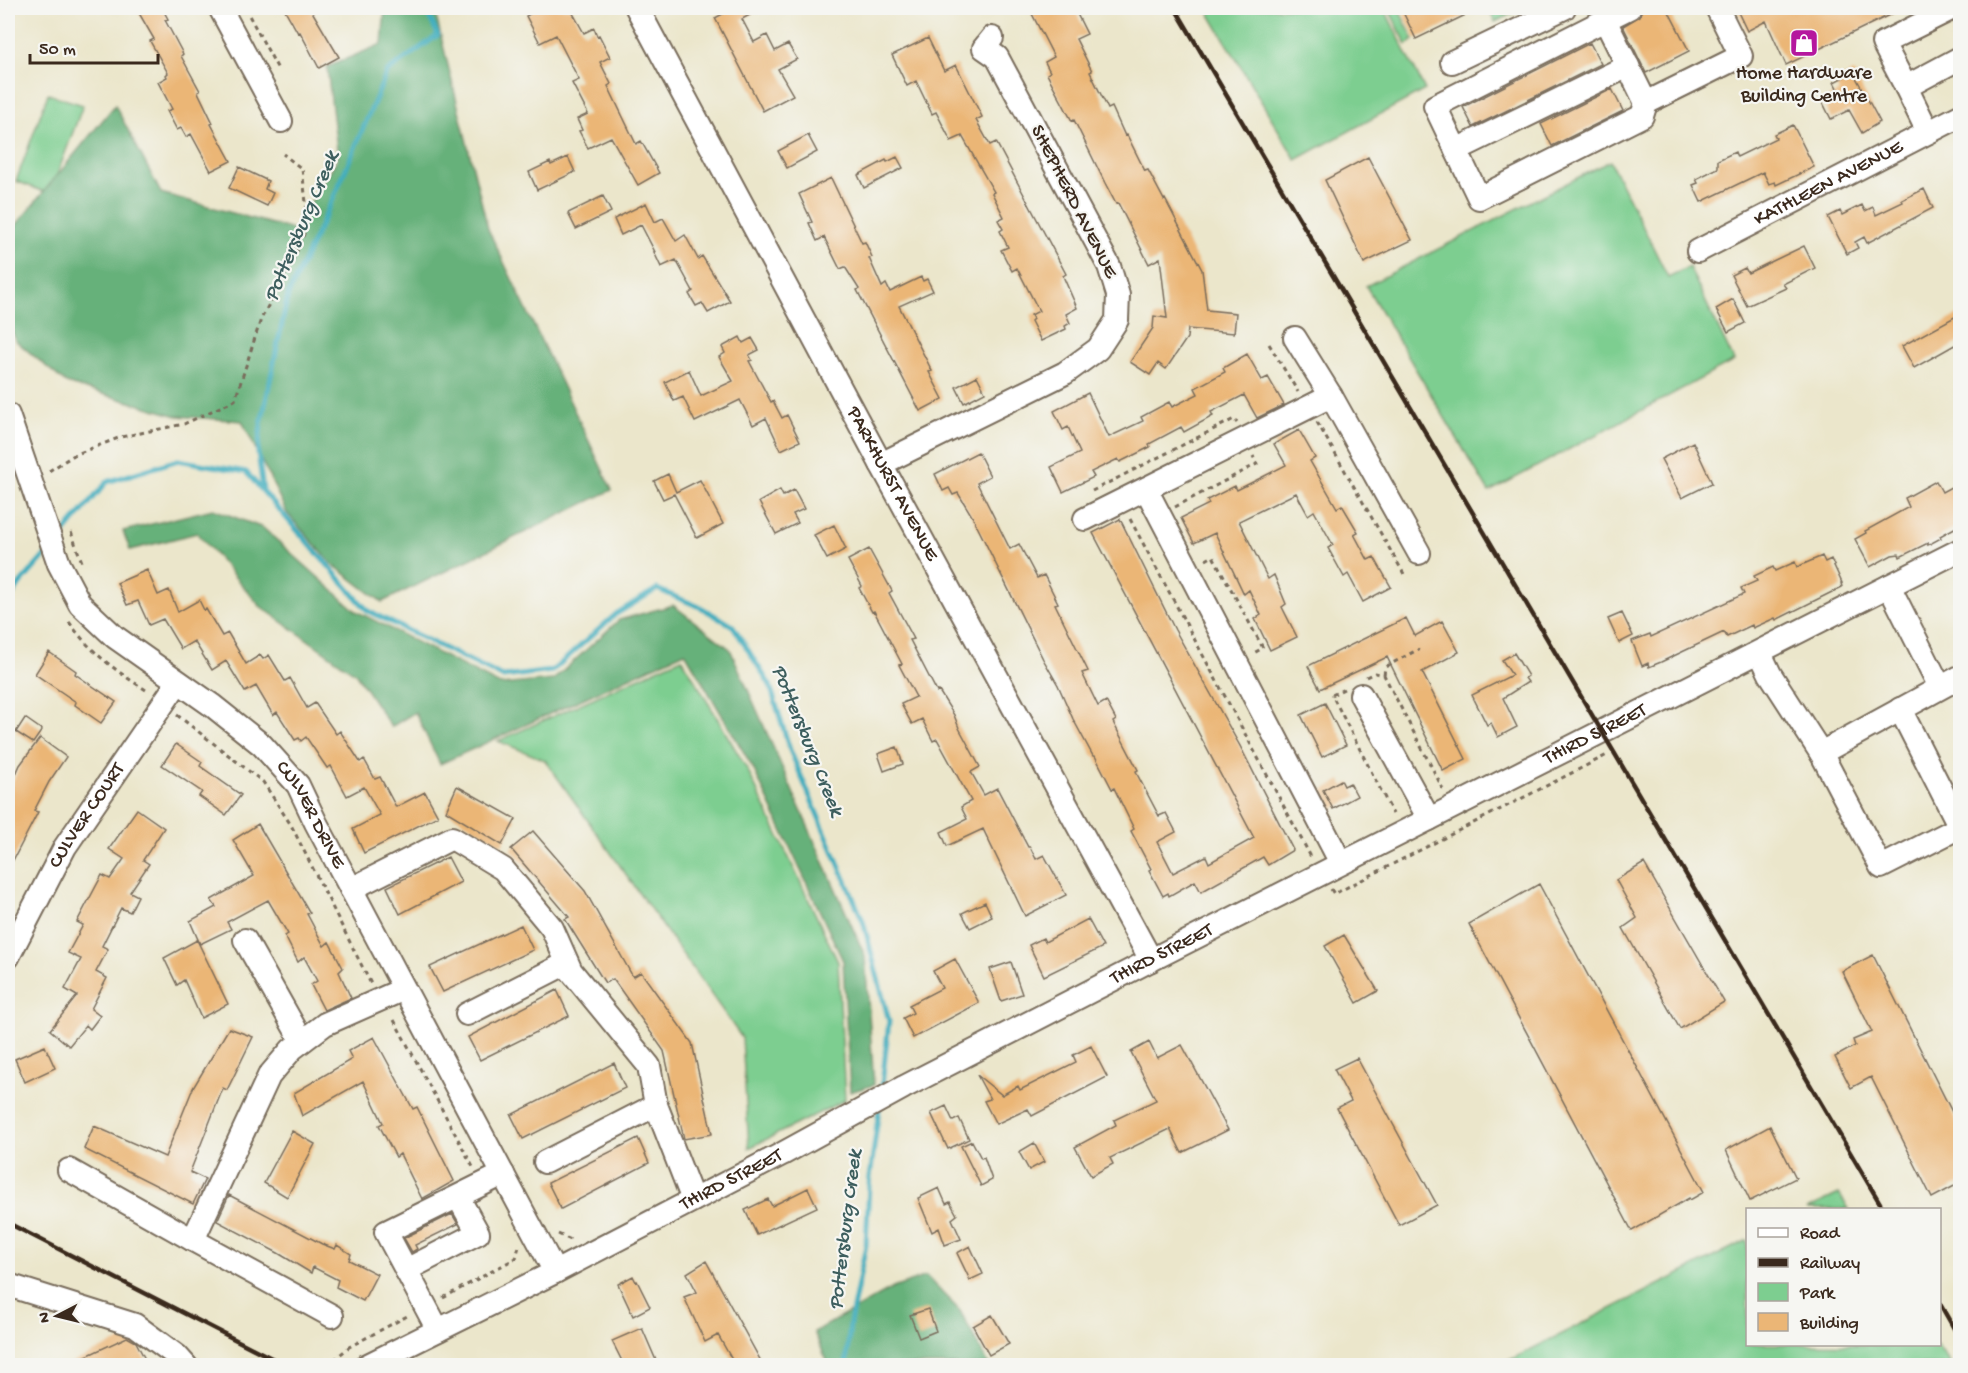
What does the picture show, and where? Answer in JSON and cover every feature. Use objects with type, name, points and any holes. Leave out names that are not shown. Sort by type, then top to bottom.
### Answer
[{"type":"street","points":[[220,8],[280,121]]},
{"type":"street","name":"PARKHURST AVENUE","points":[[637,8],[881,464],[1151,960]]},
{"type":"street","points":[[1452,62],[1564,8]]},
{"type":"street","points":[[1605,20],[1646,103],[1642,116],[1479,198],[1435,106],[1605,20],[1629,8]]},
{"type":"street","points":[[1646,103],[1741,56],[1716,8]]},
{"type":"street","points":[[1928,132],[1883,43],[1954,8],[1960,18]]},
{"type":"street","name":"SHEPHERD AVENUE","points":[[881,464],[1065,373],[1098,349],[1117,320],[1118,295],[1109,266],[997,57],[984,48],[992,38]]},
{"type":"street","points":[[1906,87],[1960,58]]},
{"type":"street","points":[[1456,150],[1628,66]]},
{"type":"street","name":"KATHLEEN AVENUE","points":[[1698,251],[1960,116]]},
{"type":"street","points":[[1295,338],[1331,396],[1419,554]]},
{"type":"street","points":[[1085,519],[1331,396]]},
{"type":"street","name":"CULVER DRIVE","points":[[8,415],[11,439],[43,517],[59,564],[80,604],[115,638],[262,745],[298,785],[555,1272]]},
{"type":"street","points":[[1146,489],[1341,863]]},
{"type":"street","name":"THIRD STREET","points":[[366,1365],[555,1272],[904,1087],[1151,960],[1960,550]]},
{"type":"street","points":[[1821,753],[1950,682],[1889,586]]},
{"type":"street","points":[[1760,652],[1770,674],[1821,753],[1881,867],[1960,826],[1900,709]]},
{"type":"street","name":"CULVER COURT","points":[[8,957],[65,847],[178,682]]},
{"type":"street","points":[[1361,695],[1429,819]]},
{"type":"street","points":[[351,889],[452,838],[502,869],[552,928],[571,971],[649,1066],[656,1106],[693,1200]]},
{"type":"street","points":[[245,940],[302,1041]]},
{"type":"street","points":[[466,1014],[567,963]]},
{"type":"street","points":[[192,1240],[269,1076],[292,1048],[325,1024],[404,989]]},
{"type":"street","points":[[545,1162],[656,1106]]},
{"type":"street","points":[[69,1170],[332,1316]]},
{"type":"street","points":[[438,1330],[386,1232],[503,1174]]},
{"type":"street","points":[[406,1270],[478,1233],[458,1197]]},
{"type":"street","points":[[8,1286],[135,1325],[186,1365]]},
{"type":"path","points":[[245,8],[279,71]]},
{"type":"path","points":[[49,471],[74,455],[121,437],[184,424],[235,400],[261,319],[295,256],[305,231],[308,211],[302,169],[283,154]]},
{"type":"path","points":[[1269,345],[1404,574]]},
{"type":"path","points":[[1170,509],[1257,464],[1250,450]]},
{"type":"path","points":[[1120,502],[1312,860]]},
{"type":"path","points":[[1199,564],[1213,556],[1263,648],[1246,657]]},
{"type":"path","points":[[1384,675],[1385,667],[1419,649]]},
{"type":"path","points":[[169,709],[263,782],[291,825],[372,986]]},
{"type":"path","points":[[394,1020],[476,1174]]},
{"type":"path","points":[[553,1225],[558,1235],[571,1240],[581,1235]]},
{"type":"path","points":[[434,1303],[516,1258],[519,1245]]},
{"type":"path","points":[[327,1365],[349,1347],[416,1312]]},
{"type":"green space","points":[[385,8],[434,8],[488,229],[612,490],[382,602],[332,564],[287,513],[242,421],[177,416],[66,383],[15,340],[8,317],[8,235],[115,105],[161,193],[301,232],[306,210],[338,158],[327,67],[382,44]]},
{"type":"green space","points":[[1206,8],[1384,8],[1425,90],[1296,160]]},
{"type":"green space","points":[[1388,8],[1398,8],[1414,40],[1407,45]]},
{"type":"green space","points":[[1488,8],[1524,8],[1495,22]]},
{"type":"green space","points":[[48,94],[83,105],[50,194],[16,181]]},
{"type":"green space","points":[[1610,161],[1668,277],[1689,267],[1734,361],[1489,492],[1366,286]]},
{"type":"green space","points":[[213,509],[263,528],[356,611],[500,685],[553,680],[619,620],[673,605],[730,649],[865,956],[874,1085],[850,1092],[843,961],[753,768],[685,652],[440,764],[415,712],[391,727],[356,674],[260,606],[197,533],[130,550],[123,531]]},
{"type":"green space","points":[[682,658],[747,769],[838,962],[845,1100],[749,1148],[742,1038],[545,760],[498,741]]},
{"type":"green space","points":[[1839,1194],[1848,1208],[1809,1208]]},
{"type":"green space","points":[[1746,1241],[1746,1346],[1938,1346],[1951,1365],[1500,1365]]},
{"type":"green space","points":[[926,1276],[960,1311],[989,1365],[829,1365],[814,1332],[893,1288]]},
{"type":"building","points":[[136,8],[162,8],[168,19],[165,20],[183,54],[181,56],[200,91],[198,92],[213,123],[211,124],[231,161],[211,171],[191,134],[186,137],[181,128],[177,130],[167,111],[172,109],[158,82],[167,77],[168,73],[150,41],[154,39]]},
{"type":"building","points":[[284,8],[310,8],[339,57],[319,68]]},
{"type":"building","points":[[530,8],[570,8],[584,33],[594,28],[610,57],[600,62],[611,84],[608,86],[636,144],[641,141],[659,173],[638,185],[611,137],[588,148],[579,131],[582,130],[577,119],[588,114],[572,83],[579,80],[556,35],[540,43],[526,16],[533,12]]},
{"type":"building","points":[[734,8],[763,8],[742,19],[754,42],[767,35],[775,51],[788,44],[797,59],[778,69],[793,95],[763,111],[715,18]]},
{"type":"building","points":[[1029,8],[1074,8],[1087,34],[1076,39],[1108,109],[1112,107],[1125,136],[1127,135],[1145,171],[1148,170],[1165,199],[1202,270],[1207,310],[1236,313],[1234,333],[1188,329],[1187,338],[1166,369],[1158,363],[1150,375],[1130,362],[1153,328],[1154,316],[1167,318],[1160,258],[1149,264],[1074,120],[1072,121],[1047,74],[1050,72],[1045,62],[1054,57]]},
{"type":"building","points":[[1401,8],[1480,8],[1416,39]]},
{"type":"building","points":[[1642,8],[1667,8],[1689,51],[1646,73],[1623,26],[1640,16]]},
{"type":"building","name":"Home Hardware Building Centre","points":[[1736,8],[1904,8],[1786,65],[1766,21],[1747,31]]},
{"type":"building","points":[[928,38],[944,71],[956,65],[982,117],[976,120],[990,145],[996,142],[1066,274],[1063,276],[1077,308],[1066,314],[1070,323],[1065,326],[1066,329],[1041,341],[1031,321],[1033,319],[1031,315],[1039,311],[1017,268],[1012,271],[1001,250],[1008,247],[1000,231],[1003,229],[998,220],[1004,217],[992,193],[994,192],[962,136],[951,141],[936,112],[932,114],[916,81],[907,86],[892,55]]},
{"type":"building","points":[[1590,43],[1601,64],[1473,127],[1463,107]]},
{"type":"building","points":[[1853,72],[1880,122],[1862,133],[1849,110],[1831,119],[1822,101],[1839,92],[1834,82]]},
{"type":"building","points":[[1612,89],[1623,111],[1552,146],[1541,124]]},
{"type":"building","points":[[1793,125],[1814,167],[1776,185],[1775,182],[1769,184],[1763,172],[1701,202],[1693,185],[1698,183],[1696,179],[1718,168],[1718,160],[1735,152],[1737,157],[1776,138],[1774,134]]},
{"type":"building","points":[[808,135],[817,152],[787,168],[778,151]]},
{"type":"building","points":[[568,157],[575,172],[537,190],[529,172]]},
{"type":"building","points":[[897,157],[903,168],[864,188],[858,175],[886,160],[887,162]]},
{"type":"building","points":[[1368,157],[1412,240],[1364,263],[1325,180]]},
{"type":"building","points":[[239,167],[268,181],[265,189],[273,193],[267,206],[229,188]]},
{"type":"building","points":[[831,178],[862,243],[865,242],[872,257],[869,258],[882,287],[886,284],[890,292],[921,277],[923,281],[927,279],[933,291],[899,306],[932,371],[929,372],[943,399],[920,411],[857,290],[859,289],[845,267],[840,269],[824,237],[817,241],[809,223],[812,222],[799,194]]},
{"type":"building","points":[[1924,189],[1933,208],[1867,243],[1864,237],[1855,242],[1858,248],[1847,254],[1828,217],[1840,211],[1842,215],[1862,205],[1865,211],[1873,207],[1876,215]]},
{"type":"building","points":[[603,196],[611,212],[576,229],[568,213]]},
{"type":"building","points":[[646,203],[655,222],[663,218],[676,241],[685,235],[698,259],[702,256],[730,301],[708,313],[702,303],[696,306],[689,294],[693,291],[676,260],[661,267],[641,225],[621,235],[614,219]]},
{"type":"building","points":[[1804,246],[1815,268],[1783,284],[1786,288],[1747,306],[1731,275],[1745,268],[1748,273]]},
{"type":"building","points":[[1733,299],[1745,323],[1728,332],[1716,309]]},
{"type":"building","points":[[1960,314],[1960,342],[1914,368],[1902,346]]},
{"type":"building","points":[[740,337],[743,343],[752,338],[759,350],[749,355],[752,360],[749,361],[771,402],[773,401],[782,418],[787,415],[800,441],[781,450],[766,418],[753,425],[740,400],[695,422],[683,397],[674,401],[665,382],[689,370],[701,396],[733,381],[719,357],[725,353],[722,347]]},
{"type":"building","points":[[1247,354],[1262,380],[1268,377],[1284,405],[1257,418],[1244,395],[1211,412],[1213,416],[1184,432],[1181,427],[1149,444],[1150,447],[1120,462],[1118,459],[1091,472],[1094,477],[1063,492],[1051,467],[1080,453],[1068,427],[1063,430],[1054,411],[1088,393],[1109,437],[1143,421],[1141,417],[1169,402],[1172,407],[1198,394],[1195,388],[1225,372],[1223,368]]},
{"type":"building","points":[[977,376],[985,392],[964,403],[956,387]]},
{"type":"building","points":[[1299,430],[1315,458],[1310,461],[1337,508],[1342,505],[1358,532],[1354,534],[1368,560],[1374,557],[1391,587],[1363,602],[1348,574],[1344,577],[1328,548],[1333,545],[1314,511],[1308,515],[1296,493],[1239,521],[1268,579],[1274,575],[1286,604],[1282,607],[1297,637],[1270,650],[1255,619],[1261,615],[1249,590],[1244,594],[1215,533],[1194,543],[1181,518],[1209,504],[1207,500],[1235,486],[1237,490],[1286,465],[1274,444]]},
{"type":"building","points":[[1693,442],[1712,483],[1682,498],[1661,459]]},
{"type":"building","points":[[978,452],[990,476],[977,483],[1010,549],[1019,544],[1037,578],[1044,575],[1058,603],[1055,604],[1088,671],[1082,673],[1098,706],[1106,701],[1116,720],[1113,722],[1159,816],[1166,813],[1176,832],[1157,842],[1173,873],[1206,856],[1209,863],[1254,838],[1093,533],[1120,519],[1175,630],[1240,746],[1293,850],[1268,865],[1263,857],[1201,892],[1195,881],[1169,896],[1168,893],[1163,896],[1131,831],[1134,829],[1114,788],[1112,789],[1073,719],[972,516],[958,493],[953,495],[949,488],[943,491],[935,474]]},
{"type":"building","points":[[668,474],[676,492],[700,480],[723,524],[697,538],[674,494],[663,499],[654,481]]},
{"type":"building","points":[[1936,481],[1942,492],[1960,482],[1960,525],[1928,545],[1928,543],[1900,557],[1899,554],[1892,555],[1870,567],[1855,539],[1909,507],[1905,498]]},
{"type":"building","points":[[780,490],[783,496],[794,490],[804,509],[793,514],[798,523],[776,534],[759,502]]},
{"type":"building","points":[[834,525],[846,549],[827,559],[814,535]]},
{"type":"building","points":[[869,549],[914,639],[910,640],[937,692],[939,691],[954,715],[980,767],[971,772],[984,795],[997,788],[1028,847],[1036,859],[1044,855],[1066,895],[1025,916],[983,829],[947,846],[941,832],[967,819],[961,807],[971,801],[937,739],[933,741],[922,719],[912,724],[901,704],[916,697],[899,665],[902,664],[859,588],[862,586],[848,560]]},
{"type":"building","points":[[1822,556],[1825,562],[1831,559],[1842,587],[1776,620],[1775,618],[1753,628],[1752,625],[1727,637],[1724,632],[1649,667],[1648,663],[1642,666],[1632,641],[1650,634],[1651,637],[1744,594],[1741,588],[1757,581],[1754,576],[1773,567],[1775,571],[1795,562],[1797,567]]},
{"type":"building","points":[[147,570],[158,595],[169,590],[178,612],[199,600],[222,636],[228,633],[246,664],[260,655],[263,659],[269,655],[285,681],[290,678],[307,708],[315,703],[336,734],[340,731],[360,762],[364,759],[375,779],[380,777],[396,807],[425,792],[438,816],[364,853],[353,829],[380,815],[364,787],[347,796],[331,766],[327,768],[306,737],[301,741],[299,738],[295,740],[277,712],[273,715],[256,686],[245,692],[226,661],[212,670],[194,641],[181,649],[163,619],[149,625],[138,601],[127,605],[117,583]]},
{"type":"building","points":[[1622,613],[1633,636],[1619,643],[1608,619]]},
{"type":"building","points":[[1406,618],[1415,636],[1442,621],[1459,652],[1422,672],[1466,759],[1443,771],[1387,657],[1320,689],[1308,666]]},
{"type":"building","points":[[49,652],[76,671],[75,674],[116,702],[101,723],[75,705],[76,702],[35,674]]},
{"type":"building","points":[[1514,653],[1528,676],[1525,678],[1528,682],[1503,698],[1517,727],[1498,737],[1491,723],[1487,725],[1472,695],[1512,675],[1502,660]]},
{"type":"building","points":[[1325,703],[1346,745],[1322,757],[1301,715]]},
{"type":"building","points":[[25,718],[42,730],[33,743],[16,732]]},
{"type":"building","points":[[40,738],[66,757],[49,782],[34,811],[38,812],[8,870],[8,792],[20,765]]},
{"type":"building","points":[[176,744],[202,762],[200,766],[241,795],[226,815],[199,796],[202,792],[162,765]]},
{"type":"building","points":[[897,747],[903,764],[884,771],[878,754]]},
{"type":"building","points":[[1341,780],[1344,786],[1350,783],[1357,796],[1333,809],[1323,790]]},
{"type":"building","points":[[457,786],[516,819],[502,845],[446,811]]},
{"type":"building","points":[[137,809],[164,828],[143,860],[149,864],[130,892],[138,896],[130,912],[121,908],[102,946],[108,949],[96,972],[107,978],[91,1009],[100,1016],[90,1029],[86,1025],[69,1046],[50,1030],[77,996],[65,989],[81,959],[68,953],[83,925],[77,922],[102,875],[110,879],[124,859],[109,849]]},
{"type":"building","points":[[258,824],[310,913],[307,914],[324,946],[329,942],[343,968],[339,972],[351,998],[324,1010],[311,985],[317,981],[304,957],[298,962],[285,936],[288,934],[268,900],[227,922],[231,929],[200,944],[190,921],[216,907],[211,900],[254,876],[233,840]]},
{"type":"building","points":[[533,831],[585,891],[633,977],[641,972],[692,1043],[712,1134],[684,1139],[664,1051],[613,979],[605,983],[565,919],[569,917],[511,849]]},
{"type":"building","points":[[448,857],[461,882],[400,914],[387,887]]},
{"type":"building","points":[[1644,863],[1724,1002],[1680,1029],[1623,928],[1637,918],[1616,880]]},
{"type":"building","points":[[1539,884],[1704,1192],[1690,1200],[1689,1198],[1632,1231],[1469,924]]},
{"type":"building","points":[[985,902],[992,917],[970,928],[962,913]]},
{"type":"building","points":[[1088,919],[1103,947],[1044,976],[1029,945],[1043,938],[1045,942]]},
{"type":"building","points":[[521,925],[533,950],[443,992],[430,967]]},
{"type":"building","points":[[1344,935],[1378,991],[1357,1003],[1325,946]]},
{"type":"building","points":[[197,940],[228,1004],[201,1018],[184,980],[177,985],[164,958]]},
{"type":"building","points":[[1873,955],[1960,1128],[1960,1183],[1932,1198],[1871,1077],[1851,1088],[1835,1057],[1855,1046],[1853,1040],[1872,1032],[1842,971]]},
{"type":"building","points":[[955,959],[979,1003],[913,1038],[903,1018],[913,1013],[909,1005],[942,988],[933,971]]},
{"type":"building","points":[[1011,962],[1022,994],[1001,1001],[990,969]]},
{"type":"building","points":[[557,990],[569,1016],[480,1060],[468,1037]]},
{"type":"building","points":[[229,1028],[253,1037],[227,1090],[223,1088],[190,1172],[205,1179],[193,1204],[84,1149],[94,1126],[165,1157],[193,1088]]},
{"type":"building","points":[[374,1037],[413,1109],[417,1107],[454,1181],[422,1199],[400,1154],[396,1157],[379,1125],[383,1123],[363,1081],[302,1116],[294,1093],[352,1059],[348,1051]]},
{"type":"building","points":[[1149,1042],[1157,1058],[1182,1045],[1228,1130],[1182,1153],[1170,1129],[1110,1158],[1113,1164],[1091,1176],[1075,1147],[1116,1125],[1114,1120],[1156,1100],[1131,1052]]},
{"type":"building","points":[[45,1046],[55,1068],[25,1082],[15,1059]]},
{"type":"building","points":[[1091,1046],[1107,1077],[1032,1116],[1028,1109],[996,1124],[984,1101],[990,1099],[977,1075],[1002,1095],[1018,1086],[1020,1090],[1076,1062],[1073,1055]]},
{"type":"building","points":[[1357,1058],[1437,1205],[1399,1225],[1337,1108],[1351,1101],[1334,1069]]},
{"type":"building","points":[[614,1063],[625,1088],[523,1139],[511,1115]]},
{"type":"building","points":[[946,1106],[953,1121],[959,1118],[969,1139],[948,1149],[931,1113]]},
{"type":"building","points":[[1770,1126],[1796,1178],[1750,1201],[1726,1150]]},
{"type":"building","points":[[292,1131],[315,1144],[287,1197],[264,1183]]},
{"type":"building","points":[[638,1138],[649,1163],[561,1209],[548,1183]]},
{"type":"building","points":[[972,1141],[981,1158],[984,1157],[992,1180],[981,1186],[961,1146]]},
{"type":"building","points":[[1034,1143],[1044,1162],[1029,1170],[1019,1152]]},
{"type":"building","points":[[808,1188],[817,1207],[757,1235],[745,1210],[768,1199],[772,1206]]},
{"type":"building","points":[[939,1188],[946,1204],[950,1202],[957,1215],[952,1219],[961,1239],[945,1245],[939,1228],[932,1232],[918,1198]]},
{"type":"building","points":[[229,1195],[322,1244],[335,1249],[337,1245],[351,1254],[349,1260],[377,1274],[363,1301],[336,1287],[338,1280],[313,1267],[311,1273],[217,1221]]},
{"type":"building","points":[[452,1214],[458,1224],[415,1245],[417,1249],[412,1252],[404,1238]]},
{"type":"building","points":[[970,1246],[983,1274],[970,1280],[957,1253]]},
{"type":"building","points":[[706,1261],[763,1365],[735,1365],[718,1335],[705,1342],[684,1297],[697,1292],[687,1273]]},
{"type":"building","points":[[633,1276],[650,1307],[633,1316],[618,1284]]},
{"type":"building","points":[[928,1309],[936,1331],[919,1338],[910,1315]]},
{"type":"building","points":[[992,1315],[1009,1344],[989,1355],[973,1326]]},
{"type":"building","points":[[642,1328],[658,1365],[624,1365],[612,1341]]},
{"type":"building","points":[[127,1337],[136,1342],[148,1365],[67,1365]]},
{"type":"waterway","name":"Pottersburg Creek","points":[[263,490],[258,453],[261,424],[288,295],[336,192],[387,72],[438,35],[425,8]]},
{"type":"waterway","name":"Pottersburg Creek","points":[[58,540],[107,482],[178,460],[246,472],[368,611],[503,677],[552,671],[616,614],[657,589],[702,608],[733,626],[770,685],[790,750],[863,921],[889,1021],[881,1094]]},
{"type":"waterway","name":"Pottersburg Creek","points":[[8,602],[20,584],[48,552]]},
{"type":"waterway","name":"Pottersburg Creek","points":[[846,1366],[850,1323],[866,1245],[869,1185],[879,1109]]},
{"type":"railway","points":[[1175,8],[1883,1208]]},
{"type":"railway","points":[[8,1223],[287,1366]]},
{"type":"railway","points":[[1941,1306],[1960,1339]]},
{"type":"place","name":"Home Hardware Building Centre","points":[[1804,43]]}]
